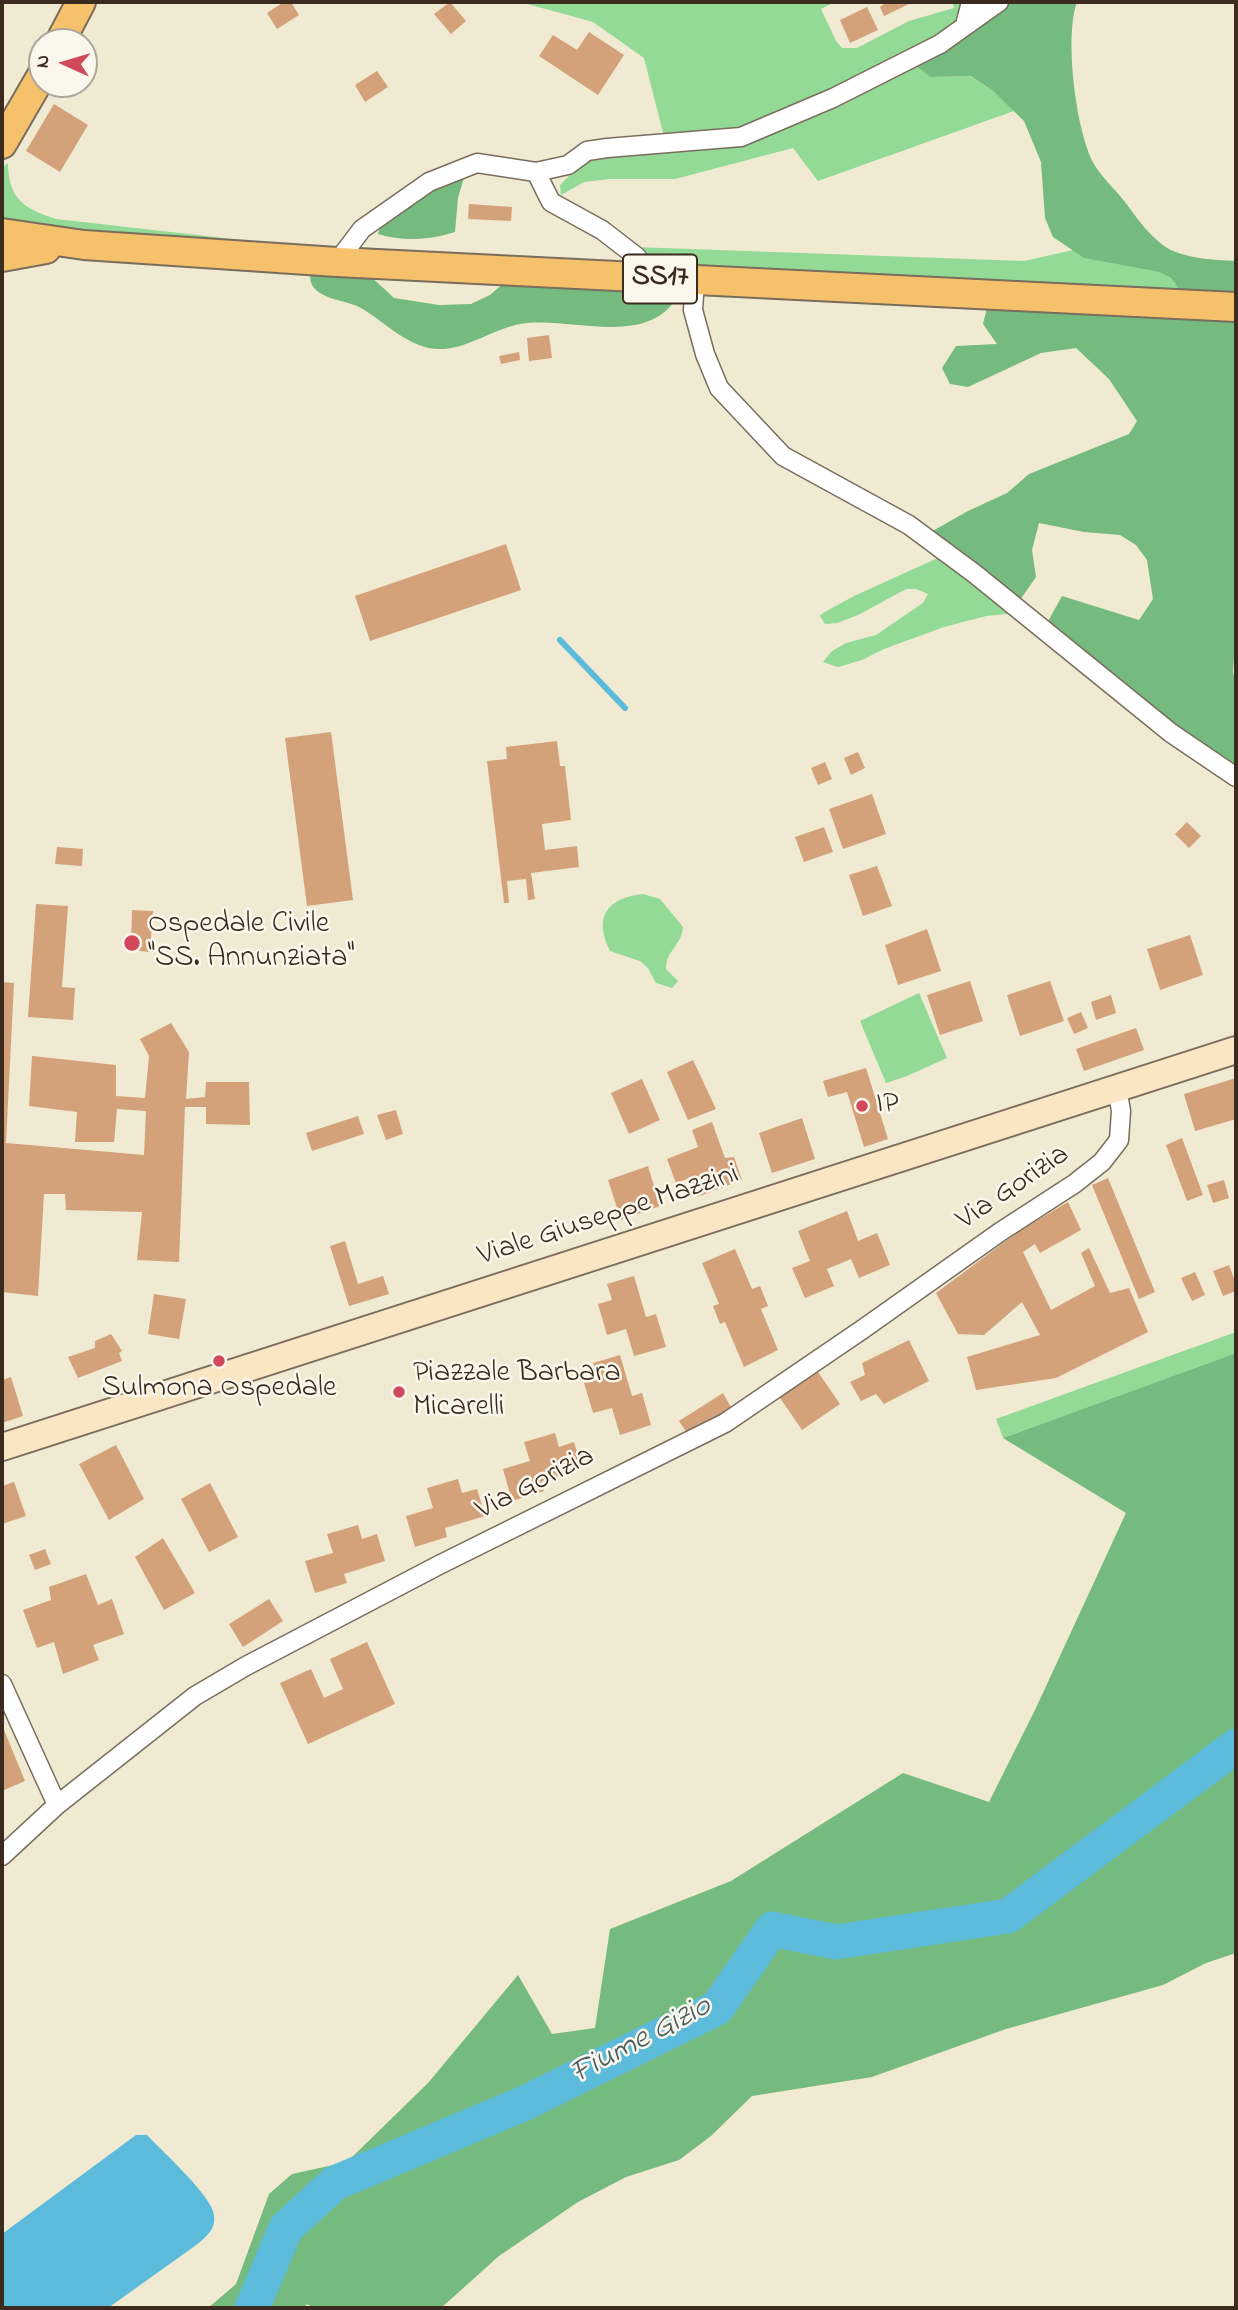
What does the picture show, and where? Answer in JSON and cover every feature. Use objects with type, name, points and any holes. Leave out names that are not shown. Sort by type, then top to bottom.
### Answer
[{"type":"main road","points":[[67,28],[81,2]]},
{"type":"main road","points":[[2,144],[29,98]]},
{"type":"main road","name":"SS17","points":[[2,233],[84,245],[337,262],[1236,307]]},
{"type":"main road","name":"SS17","points":[[2,257],[30,250],[84,245]]},
{"type":"main road","name":"Viale Giuseppe Mazzini","points":[[2,1447],[1236,1050]]},
{"type":"street","points":[[965,24],[975,2]]},
{"type":"street","points":[[337,262],[362,229],[429,182],[477,163],[536,172],[568,165],[587,152],[607,148],[741,137],[833,98],[940,44],[999,2]]},
{"type":"street","points":[[536,172],[551,202],[602,230],[637,257],[642,278]]},
{"type":"street","points":[[695,281],[694,310],[705,354],[719,388],[783,456],[909,526],[975,574],[1171,733],[1236,777]]},
{"type":"street","name":"Via Gorizia","points":[[2,1856],[57,1805],[188,1701],[246,1666],[439,1565],[725,1423],[1000,1232],[1074,1184],[1102,1162],[1119,1140],[1121,1111],[1117,1088]]},
{"type":"street","points":[[2,1684],[57,1805]]},
{"type":"green space","points":[[520,2],[835,2],[821,9],[836,41],[842,48],[857,48],[909,21],[954,8],[952,2],[999,2],[965,25],[741,137],[666,144],[644,58],[593,22]]},
{"type":"green space","points":[[1012,2],[1077,2],[1072,38],[1074,84],[1082,130],[1094,164],[1146,229],[1166,247],[1196,257],[1236,261],[1236,295],[1181,292],[1171,278],[1159,272],[1084,258],[1053,237],[1045,218],[1041,162],[1024,121],[992,90],[970,76],[930,77],[912,63],[1002,5]]},
{"type":"green space","points":[[912,63],[930,77],[969,76],[992,90],[1014,111],[818,181],[793,148],[675,179],[610,179],[584,182],[561,195],[560,185],[589,156],[741,142]]},
{"type":"green space","points":[[8,163],[11,186],[20,201],[35,211],[56,219],[277,244],[2,224],[2,168]]},
{"type":"green space","points":[[465,174],[458,198],[455,232],[416,239],[378,234],[381,224],[394,211]]},
{"type":"green space","points":[[634,247],[1024,261],[1073,250],[1085,258],[1159,272],[1171,278],[1181,292],[658,268]]},
{"type":"green space","points":[[309,269],[367,273],[394,298],[439,305],[471,304],[490,295],[505,282],[681,290],[668,309],[651,320],[631,326],[541,322],[520,324],[454,348],[444,349],[409,341],[359,307],[321,294],[312,285]]},
{"type":"green space","points":[[988,304],[1236,316],[1236,633],[1233,671],[1236,689],[1236,768],[1184,737],[1046,625],[1062,596],[1139,620],[1153,599],[1147,560],[1136,545],[1120,535],[1084,532],[1039,523],[1032,550],[1036,577],[1018,603],[929,533],[1007,493],[1029,474],[1129,434],[1137,421],[1109,379],[1076,348],[1041,353],[968,387],[950,384],[942,368],[956,346],[997,344],[983,324]]},
{"type":"green space","points":[[940,557],[1017,613],[986,616],[944,627],[838,667],[823,662],[832,651],[846,643],[876,635],[923,603],[928,594],[916,589],[906,589],[858,615],[837,623],[825,624],[820,616],[823,613]]},
{"type":"green space","points":[[643,894],[660,899],[683,927],[667,963],[666,969],[678,981],[672,988],[656,983],[648,968],[640,961],[610,951],[605,939],[603,919],[612,905],[631,896]]},
{"type":"green space","points":[[919,993],[947,1058],[886,1083],[860,1021]]},
{"type":"green space","points":[[1236,1332],[1236,1353],[1003,1438],[996,1419]]},
{"type":"green space","points":[[1236,1353],[1236,1953],[1206,1963],[1163,1985],[1006,2029],[872,2077],[752,2096],[711,2136],[679,2160],[626,2177],[578,2202],[499,2256],[441,2308],[314,2308],[307,2304],[304,2308],[208,2308],[236,2284],[269,2194],[292,2174],[347,2162],[428,2083],[518,1975],[552,2034],[595,2028],[610,1929],[731,1881],[903,1773],[989,1802],[1035,1710],[1126,1513],[1003,1438]]},
{"type":"water","points":[[136,2135],[147,2135],[205,2197],[214,2215],[214,2224],[208,2234],[108,2308],[2,2308],[2,2234]]},
{"type":"building","points":[[284,2],[291,2],[299,15],[277,29],[267,13]]},
{"type":"building","points":[[450,2],[466,21],[451,34],[434,14]]},
{"type":"building","points":[[887,2],[909,4],[884,16],[880,7]]},
{"type":"building","points":[[867,7],[878,30],[850,43],[840,20]]},
{"type":"building","points":[[589,32],[624,55],[598,95],[539,56],[553,35],[577,50]]},
{"type":"building","points":[[377,71],[388,87],[365,102],[355,85]]},
{"type":"building","points":[[54,104],[88,125],[60,172],[26,151]]},
{"type":"building","points":[[469,204],[512,207],[511,221],[468,219]]},
{"type":"building","points":[[549,335],[552,358],[529,361],[527,338]]},
{"type":"building","points":[[519,352],[520,360],[501,364],[499,356]]},
{"type":"building","points":[[506,544],[521,590],[370,641],[355,596]]},
{"type":"building","points":[[331,732],[353,900],[307,906],[285,738]]},
{"type":"building","points":[[557,741],[560,766],[565,766],[571,820],[542,824],[545,850],[577,846],[579,867],[531,873],[535,899],[528,900],[526,879],[507,881],[509,903],[504,903],[487,761],[507,759],[506,747]]},
{"type":"building","points":[[858,752],[865,768],[851,775],[844,758]]},
{"type":"building","points":[[825,762],[832,779],[818,785],[811,768]]},
{"type":"building","points":[[872,794],[886,834],[843,849],[829,809]]},
{"type":"building","points":[[1187,822],[1201,836],[1189,848],[1175,834]]},
{"type":"building","points":[[824,827],[833,852],[804,862],[795,837]]},
{"type":"building","points":[[57,847],[83,849],[82,866],[55,864]]},
{"type":"building","points":[[877,866],[892,906],[863,916],[849,875]]},
{"type":"building","points":[[36,904],[68,906],[62,987],[75,988],[73,1020],[28,1017]]},
{"type":"building","points":[[132,910],[153,911],[150,952],[131,950]]},
{"type":"building","points":[[927,929],[941,971],[898,985],[885,945]]},
{"type":"building","points":[[1190,935],[1203,975],[1160,990],[1147,949]]},
{"type":"building","points":[[970,981],[983,1021],[940,1035],[927,995]]},
{"type":"building","points":[[1050,981],[1064,1021],[1020,1036],[1007,995]]},
{"type":"building","points":[[2,982],[14,983],[6,1143],[144,1155],[146,1111],[117,1109],[114,1142],[75,1142],[77,1112],[29,1106],[32,1056],[116,1065],[116,1096],[145,1098],[149,1056],[140,1039],[171,1023],[189,1052],[186,1099],[205,1097],[206,1082],[249,1082],[250,1125],[206,1124],[206,1107],[185,1107],[179,1262],[137,1260],[142,1212],[66,1210],[65,1194],[44,1194],[38,1296],[2,1292]]},
{"type":"building","points":[[1111,995],[1116,1013],[1096,1020],[1091,1002]]},
{"type":"building","points":[[1081,1012],[1088,1028],[1074,1034],[1067,1018]]},
{"type":"building","points":[[1136,1028],[1144,1050],[1084,1071],[1076,1049]]},
{"type":"building","points":[[693,1060],[716,1109],[688,1120],[667,1072]]},
{"type":"building","points":[[866,1068],[888,1139],[864,1147],[847,1092],[828,1097],[823,1081]]},
{"type":"building","points":[[1236,1078],[1236,1119],[1195,1131],[1184,1094]]},
{"type":"building","points":[[642,1079],[660,1120],[629,1134],[611,1093]]},
{"type":"building","points":[[396,1110],[403,1134],[386,1140],[377,1115]]},
{"type":"building","points":[[358,1116],[364,1134],[312,1151],[306,1133]]},
{"type":"building","points":[[802,1118],[815,1159],[772,1173],[759,1133]]},
{"type":"building","points":[[712,1122],[725,1158],[734,1157],[742,1180],[697,1197],[690,1178],[676,1183],[667,1159],[698,1147],[692,1130]]},
{"type":"building","points":[[1182,1138],[1203,1195],[1187,1201],[1166,1145]]},
{"type":"building","points":[[648,1166],[660,1206],[621,1220],[608,1180]]},
{"type":"building","points":[[1108,1178],[1155,1292],[1139,1299],[1092,1185]]},
{"type":"building","points":[[1224,1180],[1229,1198],[1213,1203],[1207,1185]]},
{"type":"building","points":[[1068,1202],[1081,1230],[1040,1253],[1035,1244],[1023,1252],[1051,1310],[1095,1286],[1081,1253],[1089,1248],[1110,1293],[1129,1288],[1148,1332],[1056,1378],[976,1390],[967,1357],[1040,1335],[1022,1302],[984,1335],[958,1334],[936,1293],[1018,1232]]},
{"type":"building","points":[[847,1211],[858,1241],[877,1233],[890,1265],[859,1278],[851,1259],[827,1269],[834,1286],[805,1298],[792,1268],[810,1261],[798,1231]]},
{"type":"building","points":[[345,1241],[358,1284],[383,1276],[389,1294],[349,1306],[330,1246]]},
{"type":"building","points":[[735,1249],[752,1289],[760,1286],[768,1306],[761,1309],[778,1350],[744,1367],[725,1322],[720,1324],[713,1306],[719,1304],[702,1263]]},
{"type":"building","points":[[1229,1265],[1236,1291],[1223,1296],[1213,1271]]},
{"type":"building","points":[[1195,1272],[1205,1295],[1192,1301],[1181,1278]]},
{"type":"building","points":[[634,1276],[646,1317],[656,1314],[666,1347],[634,1356],[626,1329],[607,1335],[598,1304],[612,1300],[607,1284]]},
{"type":"building","points":[[154,1294],[186,1299],[179,1339],[148,1334]]},
{"type":"building","points":[[111,1334],[122,1351],[119,1353],[122,1361],[78,1378],[68,1357],[95,1348],[95,1341]]},
{"type":"building","points":[[909,1340],[929,1381],[884,1404],[876,1394],[861,1401],[850,1382],[865,1375],[862,1363]]},
{"type":"building","points":[[620,1355],[632,1396],[642,1393],[651,1425],[620,1435],[612,1408],[593,1413],[584,1383],[598,1378],[593,1363]]},
{"type":"building","points":[[816,1369],[840,1404],[802,1430],[778,1395]]},
{"type":"building","points":[[11,1377],[23,1416],[2,1423],[2,1380]]},
{"type":"building","points":[[723,1393],[731,1407],[689,1436],[679,1421]]},
{"type":"building","points":[[555,1433],[559,1447],[574,1442],[582,1469],[542,1481],[544,1491],[512,1501],[503,1469],[530,1461],[524,1442]]},
{"type":"building","points":[[116,1445],[144,1499],[109,1520],[79,1464]]},
{"type":"building","points":[[458,1479],[462,1493],[477,1489],[485,1516],[445,1528],[447,1537],[415,1547],[406,1516],[433,1508],[427,1488]]},
{"type":"building","points":[[14,1482],[26,1516],[2,1524],[2,1486]]},
{"type":"building","points":[[210,1483],[238,1537],[209,1552],[181,1499]]},
{"type":"building","points":[[358,1525],[362,1539],[377,1534],[385,1561],[344,1574],[347,1583],[315,1593],[305,1561],[333,1553],[327,1534]]},
{"type":"building","points":[[163,1538],[195,1593],[164,1610],[135,1557]]},
{"type":"building","points":[[45,1549],[51,1564],[35,1570],[29,1555]]},
{"type":"building","points":[[86,1574],[98,1605],[112,1599],[124,1634],[93,1645],[99,1660],[63,1674],[54,1642],[37,1648],[23,1610],[51,1600],[49,1587]]},
{"type":"building","points":[[269,1599],[283,1621],[243,1647],[229,1624]]},
{"type":"building","points":[[367,1642],[395,1704],[308,1744],[280,1683],[311,1669],[324,1698],[343,1689],[330,1659]]},
{"type":"building","points":[[2,1725],[25,1781],[2,1791]]},
{"type":"waterway","points":[[560,640],[625,708]]},
{"type":"waterway","name":"Fiume Gizio","points":[[252,2308],[286,2228],[335,2183],[525,2103],[717,2008],[772,1929],[836,1942],[1008,1916],[1236,1746]]},
{"type":"place","name":"Ospedale Civile \"SS. Annunziata\"","points":[[132,943]]},
{"type":"place","name":"IP","points":[[862,1106]]},
{"type":"place","name":"Sulmona Ospedale","points":[[219,1361]]},
{"type":"place","name":"Piazzale Barbara Micarelli","points":[[399,1392]]}]
